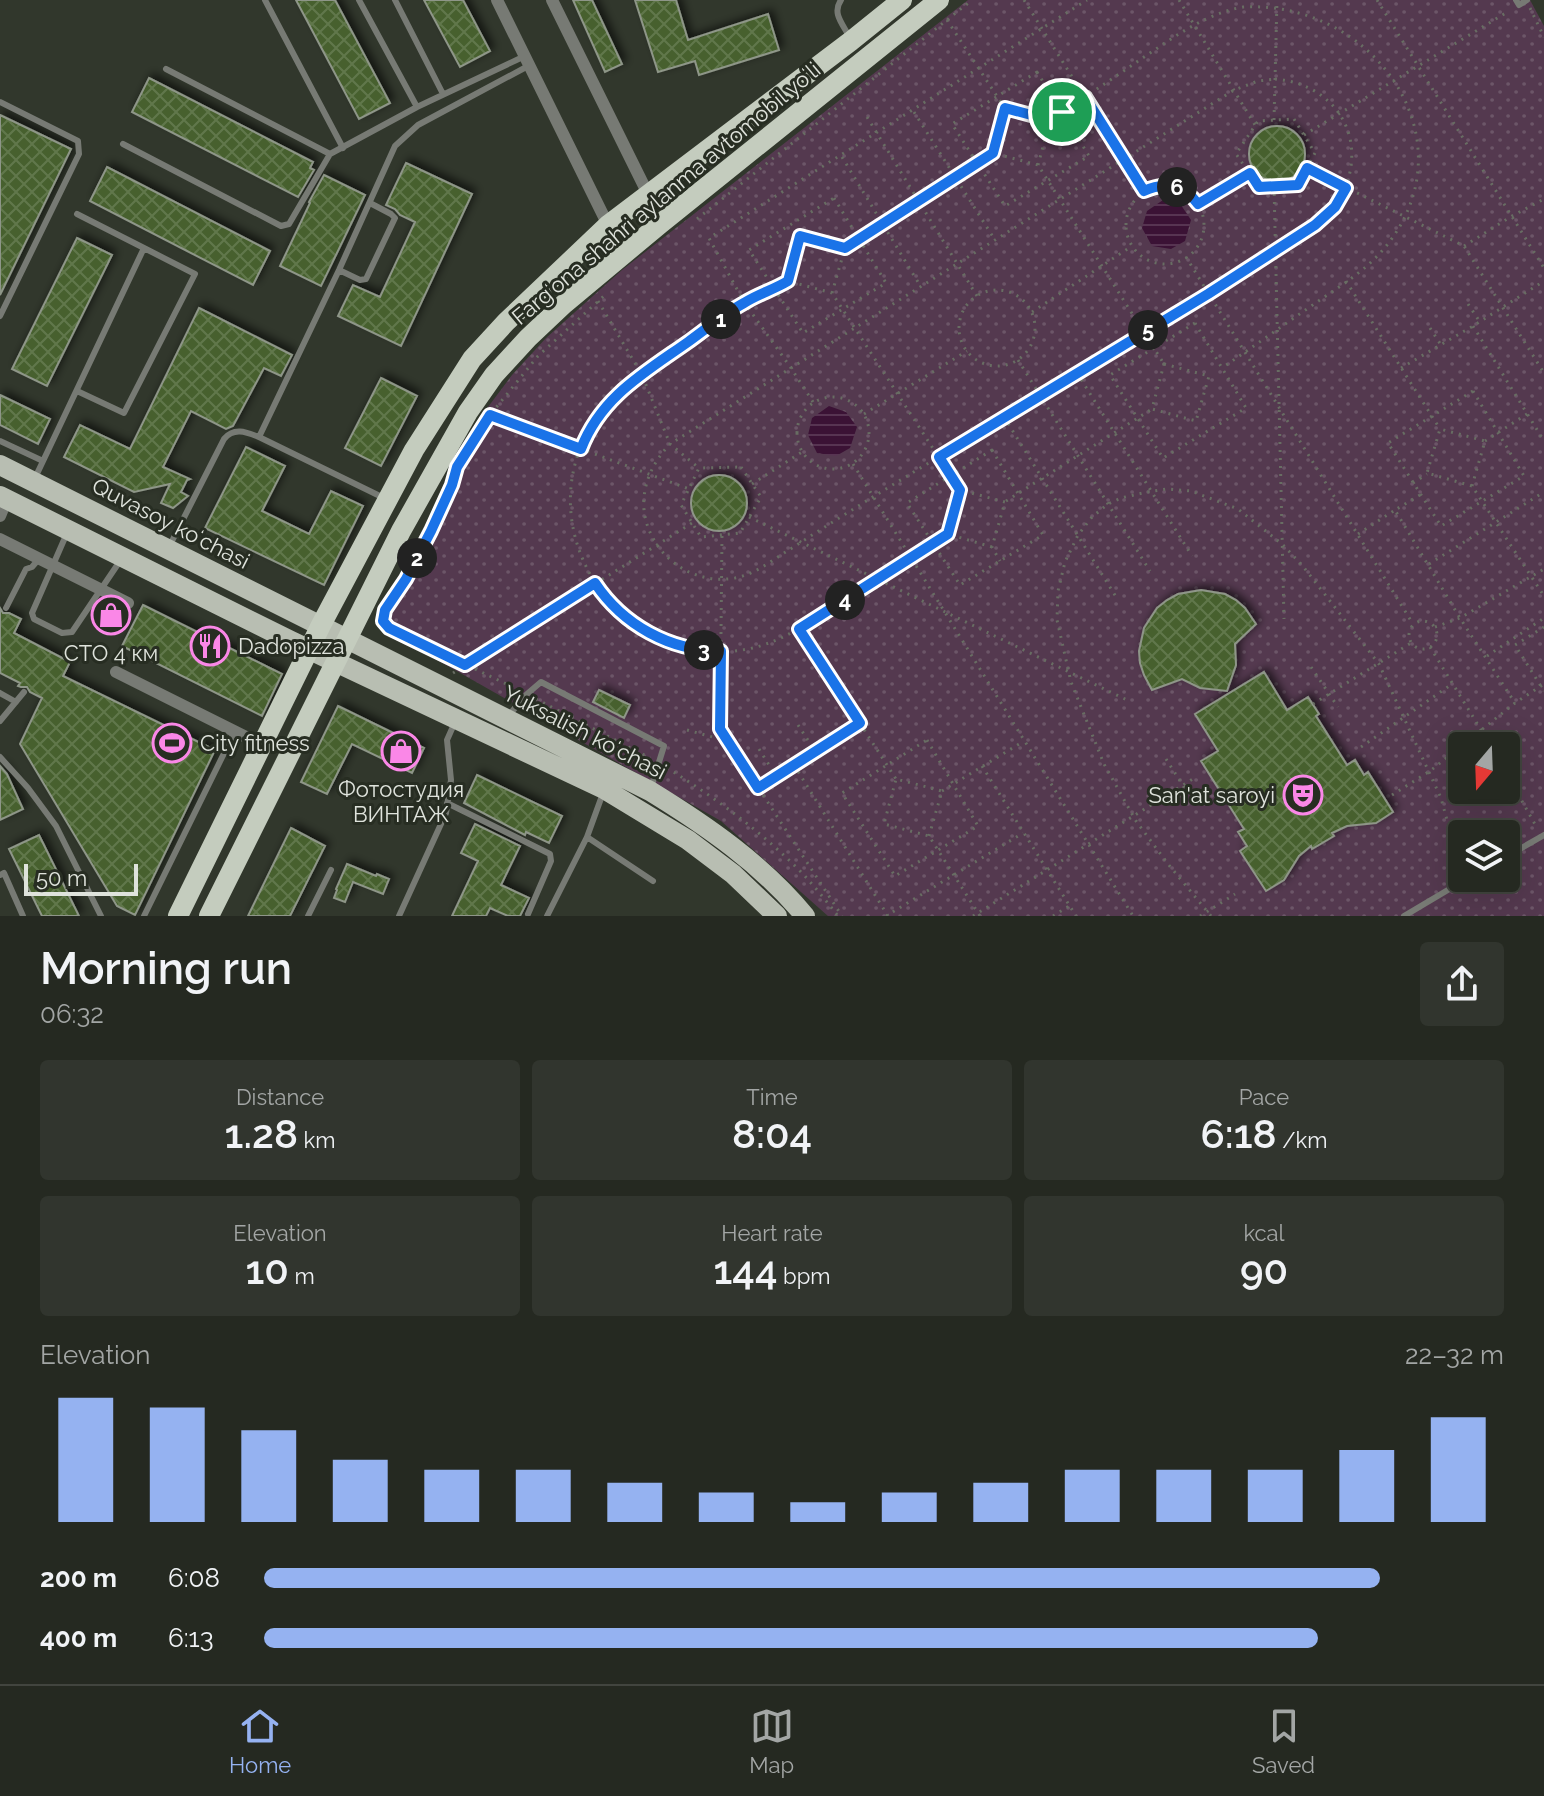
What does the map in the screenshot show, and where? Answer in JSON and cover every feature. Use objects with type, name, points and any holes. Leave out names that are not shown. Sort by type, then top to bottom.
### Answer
[{"type":"highway","name":"Fargʻona shahri aylanma avtomobil yoʻli","points":[[178,916],[308,649],[414,450],[472,359],[506,322],[608,225],[901,0]]},
{"type":"highway","points":[[901,0],[915,20]]},
{"type":"highway","name":"Fargʻona shahri aylanma avtomobil yoʻli","points":[[209,916],[401,531],[468,412],[502,366],[576,294],[939,0]]},
{"type":"main road","name":"Quvasoy koʻchasi","points":[[0,465],[321,625]]},
{"type":"main road","points":[[2,504],[68,530],[308,649]]},
{"type":"main road","name":"Yuksalish koʻchasi","points":[[321,625],[650,791],[700,822],[746,857],[805,916]]},
{"type":"main road","name":"Yuksalish koʻchasi","points":[[308,649],[604,789],[688,840],[733,874],[777,916]]},
{"type":"street","points":[[552,0],[648,194]]},
{"type":"street","points":[[500,1],[608,225]]},
{"type":"street","points":[[0,539],[128,603]]},
{"type":"street","points":[[116,672],[262,745]]},
{"type":"lane","points":[[266,0],[343,148]]},
{"type":"lane","points":[[359,0],[417,107]]},
{"type":"lane","points":[[395,0],[443,94]]},
{"type":"lane","points":[[841,0],[836,8],[837,14],[851,41]]},
{"type":"lane","points":[[1517,2],[1526,0]]},
{"type":"lane","points":[[123,144],[281,226],[289,224],[330,154],[443,94],[527,60]]},
{"type":"lane","points":[[259,437],[395,146],[418,125],[527,60]]},
{"type":"lane","points":[[166,69],[330,154]]},
{"type":"lane","points":[[0,102],[78,141],[79,154],[0,316]]},
{"type":"lane","points":[[339,270],[360,280],[366,279],[378,255],[395,218],[370,203]]},
{"type":"lane","points":[[77,214],[195,274],[124,413],[77,391]]},
{"type":"lane","points":[[33,481],[144,248]]},
{"type":"lane","points":[[168,548],[224,439],[235,431],[245,431],[259,437],[388,500]]},
{"type":"lane","points":[[0,441],[43,461]]},
{"type":"lane","points":[[68,530],[32,613],[34,619],[62,633],[72,632],[123,557]]},
{"type":"lane","points":[[6,608],[26,569],[39,558]]},
{"type":"lane","points":[[506,719],[541,682],[664,746],[650,791]]},
{"type":"lane","points":[[0,721],[24,692]]},
{"type":"lane","points":[[0,693],[16,702]]},
{"type":"lane","points":[[399,916],[446,813],[451,780],[447,740],[456,719]]},
{"type":"lane","points":[[144,916],[235,731]]},
{"type":"lane","points":[[0,757],[56,826],[101,916]]},
{"type":"lane","points":[[547,916],[587,837],[604,789]]},
{"type":"lane","points":[[447,803],[550,854],[551,861],[528,914]]},
{"type":"lane","points":[[1520,849],[1543,836]]},
{"type":"lane","points":[[587,837],[653,881]]},
{"type":"lane","points":[[0,864],[23,916]]},
{"type":"lane","points":[[308,916],[331,870]]},
{"type":"lane","points":[[1404,916],[1448,889]]},
{"type":"path","points":[[687,226],[972,0]]},
{"type":"path","points":[[1024,0],[1144,191]]},
{"type":"path","points":[[813,402],[744,302],[709,238],[1087,0]]},
{"type":"path","points":[[1179,0],[1255,125]]},
{"type":"path","points":[[1377,0],[1544,268]]},
{"type":"path","points":[[1526,0],[1544,37]]},
{"type":"path","points":[[1274,120],[1277,2]]},
{"type":"path","points":[[1038,165],[1050,120],[1207,17],[1277,2],[1299,8]]},
{"type":"path","points":[[1304,135],[1398,80],[1517,2]]},
{"type":"path","points":[[947,20],[1005,108],[1050,120]]},
{"type":"path","points":[[1222,368],[1376,258],[1404,217],[1417,175],[1417,138],[1409,102],[1391,68]]},
{"type":"path","points":[[1037,72],[1062,112],[1089,156],[1005,206],[952,124],[1037,72]]},
{"type":"path","points":[[1275,79],[1299,83],[1323,96],[1347,129],[1352,170],[1346,188],[1326,217],[1208,294],[749,574],[722,579],[697,575],[673,562],[657,544],[645,517],[645,490],[649,474],[670,444],[1234,90],[1258,81],[1275,79]]},
{"type":"path","points":[[832,293],[845,248],[993,153],[1005,108]]},
{"type":"path","points":[[913,110],[995,240]]},
{"type":"path","points":[[867,117],[977,296]]},
{"type":"path","points":[[1294,119],[1315,153],[1298,185],[1259,187],[1236,154],[1258,121],[1274,120],[1294,119]]},
{"type":"path","points":[[993,153],[1038,165],[1164,364],[1209,376],[1196,421],[1152,409]]},
{"type":"path","points":[[841,156],[921,287]]},
{"type":"path","points":[[1307,168],[1464,246],[1544,373]]},
{"type":"path","points":[[1198,204],[1250,173]]},
{"type":"path","points":[[1171,186],[1188,193],[1198,204],[1203,217],[1202,235],[1193,252],[1186,257],[1168,264],[1159,263],[1141,256],[1132,246],[1126,232],[1127,214],[1136,197],[1144,191],[1152,187],[1171,186]]},
{"type":"path","points":[[1274,186],[1284,619]]},
{"type":"path","points":[[834,198],[859,239],[886,283],[803,333],[749,250],[834,198]]},
{"type":"path","points":[[1464,246],[1544,199]]},
{"type":"path","points":[[788,281],[800,236],[845,248]]},
{"type":"path","points":[[1031,312],[1132,246]]},
{"type":"path","points":[[1186,257],[1413,624]]},
{"type":"path","points":[[960,490],[948,534],[799,629],[783,638],[747,649],[691,649],[656,637],[624,616],[595,583],[581,556],[572,520],[572,482],[581,449],[589,429],[612,399],[744,302],[788,281],[832,293],[960,490],[1005,502]]},
{"type":"path","points":[[1346,281],[1440,429],[1485,441]]},
{"type":"path","points":[[1401,368],[1544,281]]},
{"type":"path","points":[[1004,291],[1020,298],[1031,312],[1033,339],[1018,360],[1000,366],[990,365],[973,357],[962,342],[959,324],[965,308],[986,292],[1004,291]]},
{"type":"path","points":[[466,454],[490,415],[538,356],[607,293]]},
{"type":"path","points":[[598,301],[642,375],[670,444],[699,468],[741,467],[761,497],[740,533],[701,537],[692,523],[681,505],[699,468]]},
{"type":"path","points":[[1468,304],[1480,322]]},
{"type":"path","points":[[1195,323],[1222,368],[1246,408],[1163,458],[1110,375],[1195,323]]},
{"type":"path","points":[[1473,326],[1544,441]]},
{"type":"path","points":[[1430,328],[1441,345]]},
{"type":"path","points":[[864,414],[967,351]]},
{"type":"path","points":[[1018,360],[1150,571]]},
{"type":"path","points":[[992,547],[1005,502],[1152,409],[1164,364]]},
{"type":"path","points":[[1077,373],[1192,556]]},
{"type":"path","points":[[1473,391],[1498,432],[1524,476],[1441,526],[1388,443],[1473,391]]},
{"type":"path","points":[[838,397],[855,404],[864,414],[869,426],[868,443],[853,464],[827,470],[811,463],[802,452],[797,441],[797,423],[813,402],[838,397]]},
{"type":"path","points":[[1472,486],[1485,441],[1527,414]]},
{"type":"path","points":[[490,415],[689,489]]},
{"type":"path","points":[[1004,417],[1118,600]]},
{"type":"path","points":[[1413,483],[1427,473],[1440,429]]},
{"type":"path","points":[[992,450],[1018,494],[1043,535],[960,585],[907,503],[992,450]]},
{"type":"path","points":[[752,484],[802,452]]},
{"type":"path","points":[[853,464],[1133,916]]},
{"type":"path","points":[[457,467],[431,531],[406,579],[385,610],[383,621],[389,628],[527,694],[659,764],[720,801],[805,876],[840,916]]},
{"type":"path","points":[[1427,473],[1472,486],[1544,596]]},
{"type":"path","points":[[1211,916],[1134,816],[1104,764],[1069,672],[1057,620],[1058,591],[1065,562],[1078,535],[1092,517],[1121,498],[1167,489],[1191,491],[1238,509],[1282,544],[1379,664],[1430,771],[1448,820]]},
{"type":"path","points":[[1429,564],[1544,492]]},
{"type":"path","points":[[1358,534],[1421,494]]},
{"type":"path","points":[[1395,510],[1515,703]]},
{"type":"path","points":[[749,517],[1127,700]]},
{"type":"path","points":[[436,683],[692,523]]},
{"type":"path","points":[[948,534],[992,547],[1000,561]]},
{"type":"path","points":[[722,536],[720,729],[840,916]]},
{"type":"path","points":[[1435,627],[1460,618],[1544,569]]},
{"type":"path","points":[[1487,656],[1544,618]]},
{"type":"path","points":[[1425,621],[1435,627],[1437,638],[1430,647],[1421,649],[1411,643],[1409,635],[1413,624],[1425,621]]},
{"type":"path","points":[[1392,795],[1430,771],[1515,703],[1543,687],[1515,645],[1544,627]]},
{"type":"path","points":[[799,629],[896,779],[942,791]]},
{"type":"path","points":[[1313,704],[1411,643]]},
{"type":"path","points":[[1430,647],[1482,730]]},
{"type":"path","points":[[1311,667],[1338,707]]},
{"type":"path","points":[[1361,747],[1452,684]]},
{"type":"path","points":[[758,788],[860,723]]},
{"type":"path","points":[[798,725],[815,751]]},
{"type":"path","points":[[687,730],[727,741]]},
{"type":"path","points":[[927,740],[953,784],[978,826],[895,876],[842,793],[927,740]]},
{"type":"path","points":[[929,836],[942,791],[1024,741]]},
{"type":"path","points":[[759,749],[776,776]]},
{"type":"path","points":[[1166,759],[1191,798]]},
{"type":"path","points":[[794,765],[887,916],[1023,833]]},
{"type":"path","points":[[982,766],[1076,916]]},
{"type":"path","points":[[973,916],[1196,777]]},
{"type":"path","points":[[896,779],[884,824],[929,836],[979,914]]},
{"type":"path","points":[[1520,797],[1543,836]]},
{"type":"path","points":[[1200,916],[1235,894]]},
{"type":"path","points":[[1053,916],[1069,906]]},
{"type":"shaded area","points":[[968,0],[1530,0],[1544,26],[1544,916],[828,916],[721,821],[381,628],[376,622],[377,612],[433,517],[464,444],[512,375],[546,338],[622,270]]},
{"type":"shaded area","points":[[1163,200],[1181,205],[1191,220],[1185,241],[1171,249],[1152,246],[1142,228],[1147,211]]},
{"type":"shaded area","points":[[829,406],[846,412],[857,427],[850,448],[836,456],[817,453],[808,435],[812,418]]},
{"type":"building","points":[[296,0],[335,0],[390,103],[359,119]]},
{"type":"building","points":[[424,0],[463,0],[490,51],[460,67]]},
{"type":"building","points":[[573,0],[592,0],[622,64],[605,72]]},
{"type":"building","points":[[635,0],[676,0],[688,40],[768,14],[779,50],[699,75],[695,61],[658,72]]},
{"type":"building","points":[[149,78],[313,162],[310,168],[314,170],[298,197],[132,112]]},
{"type":"building","points":[[0,115],[71,149],[0,295]]},
{"type":"building","points":[[1277,126],[1297,134],[1305,154],[1297,174],[1277,182],[1257,174],[1249,154],[1257,134]]},
{"type":"building","points":[[406,163],[472,194],[401,346],[338,316],[353,285],[380,297],[415,222],[386,205]]},
{"type":"building","points":[[107,167],[270,251],[253,285],[90,201]]},
{"type":"building","points":[[324,175],[365,195],[321,286],[280,266]]},
{"type":"building","points":[[77,238],[112,255],[47,386],[12,369]]},
{"type":"building","points":[[199,308],[292,355],[281,376],[264,368],[233,426],[226,429],[191,411],[163,467],[190,479],[181,492],[188,496],[173,508],[161,503],[170,484],[134,492],[64,457],[80,425],[130,449]]},
{"type":"building","points":[[381,378],[417,396],[381,466],[345,448]]},
{"type":"building","points":[[0,395],[50,419],[38,444],[0,425]]},
{"type":"building","points":[[246,447],[285,466],[262,511],[309,534],[331,491],[363,506],[324,585],[205,528]]},
{"type":"building","points":[[719,475],[739,483],[747,503],[739,523],[719,531],[699,523],[691,503],[699,483]]},
{"type":"building","points":[[1201,590],[1225,594],[1236,600],[1256,624],[1235,644],[1236,665],[1227,691],[1200,688],[1182,679],[1152,690],[1140,663],[1144,628],[1157,608],[1167,600],[1178,594]]},
{"type":"building","points":[[143,605],[282,674],[262,716],[122,646]]},
{"type":"building","points":[[0,608],[3,613],[21,619],[14,633],[70,662],[63,676],[215,750],[135,915],[117,906],[20,744],[42,698],[0,673]]},
{"type":"building","name":"San'at saroyi","points":[[1264,672],[1287,710],[1308,697],[1319,714],[1316,716],[1347,765],[1355,760],[1364,775],[1368,772],[1393,812],[1376,823],[1347,826],[1312,849],[1311,846],[1299,856],[1284,880],[1266,891],[1240,851],[1247,846],[1238,832],[1244,829],[1201,761],[1218,751],[1195,714]]},
{"type":"building","points":[[599,690],[630,705],[624,718],[593,702]]},
{"type":"building","points":[[338,706],[424,748],[412,773],[352,744],[327,794],[301,782]]},
{"type":"building","points":[[0,766],[23,809],[0,820]]},
{"type":"building","points":[[477,775],[562,816],[549,843],[526,832],[525,835],[464,803]]},
{"type":"building","points":[[475,824],[520,846],[501,885],[529,898],[520,916],[508,916],[490,908],[486,916],[452,916],[478,861],[461,853]]},
{"type":"building","points":[[291,828],[325,846],[290,916],[248,916]]},
{"type":"building","points":[[39,835],[79,916],[42,916],[9,849]]},
{"type":"building","points":[[347,864],[389,879],[383,894],[353,882],[345,902],[334,898]]},
{"type":"place","name":"СТО 4 км","points":[[111,615]]},
{"type":"place","name":"Dadopizza","points":[[210,646]]},
{"type":"place","name":"City fitness","points":[[172,743]]},
{"type":"place","name":"Фотостудия ВИНТАЖ","points":[[401,751]]},
{"type":"place","name":"San'at saroyi","points":[[1303,795]]},
{"type":"route","points":[[1085,97],[1144,191],[1152,187],[1171,186],[1188,193],[1198,204],[1250,173],[1259,187],[1298,185],[1307,168],[1346,188],[1335,207],[1315,225],[1208,294],[939,457],[960,490],[948,534],[799,629],[860,723],[758,788],[720,729],[721,651],[691,649],[656,637],[624,616],[595,583],[465,665],[389,628],[383,621],[385,610],[406,579],[431,531],[457,467],[490,415],[581,449],[600,413],[626,386],[744,302],[788,281],[800,236],[845,248],[993,153],[1005,108],[1050,120],[1062,112],[1085,97]]}]
